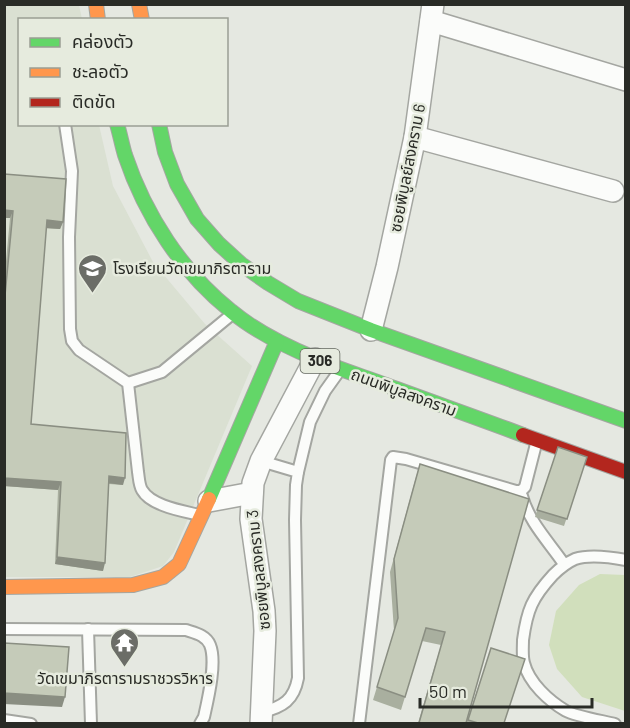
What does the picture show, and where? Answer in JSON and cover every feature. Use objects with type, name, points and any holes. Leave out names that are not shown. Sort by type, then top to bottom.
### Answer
[{"type":"main road","name":"ถนนพิบูลสงคราม","points":[[118,126],[125,156],[155,221],[198,282],[234,313],[277,341],[315,359],[626,472]]},
{"type":"main road","points":[[159,126],[165,152],[177,184],[197,219],[219,244],[267,283],[298,301],[370,330],[626,421]]},
{"type":"main road","points":[[4,587],[133,585],[163,577],[179,564],[277,341]]},
{"type":"street","points":[[432,13],[626,80]]},
{"type":"street","name":"ซอยพิบูลย์สงคราม 6","points":[[370,330],[387,267],[415,137],[432,13]]},
{"type":"street","points":[[415,137],[614,191]]},
{"type":"street","name":"ซอยพิบูลสงคราม 3","points":[[261,718],[265,630],[251,519],[253,483],[261,461],[315,359]]},
{"type":"street","points":[[205,508],[252,493]]},
{"type":"lane","points":[[65,126],[72,171],[69,237],[72,341],[79,350],[128,383],[138,472],[143,493],[153,501],[173,508],[205,508]]},
{"type":"lane","points":[[128,383],[162,372],[234,313]]},
{"type":"lane","points":[[261,718],[289,699],[296,690],[298,678],[296,485],[310,422],[325,392],[341,369]]},
{"type":"lane","points":[[521,492],[525,487],[537,440]]},
{"type":"lane","points":[[358,723],[393,457],[521,492]]},
{"type":"lane","points":[[261,461],[298,472]]},
{"type":"lane","points":[[521,492],[531,518],[564,564]]},
{"type":"lane","points":[[615,723],[567,712],[542,693],[531,679],[524,664],[522,648],[526,620],[532,603],[564,564],[591,556],[626,560]]},
{"type":"lane","points":[[4,629],[186,630],[201,635],[210,644],[213,666],[204,717],[200,723]]},
{"type":"lane","points":[[88,629],[91,723]]},
{"type":"lane","points":[[4,720],[31,723]]},
{"type":"shaded area","name":"โรงเรียนวัดเขมาภิรตาราม","points":[[5,5],[79,5],[82,18],[18,18],[18,126],[99,126],[113,186],[153,262],[205,324],[252,366],[174,552],[163,566],[130,577],[5,577]]},
{"type":"green space","points":[[600,574],[625,575],[625,711],[582,697],[557,669],[549,645],[556,611],[579,585]]},
{"type":"building","points":[[4,174],[66,179],[63,222],[47,220],[31,424],[126,433],[125,478],[109,476],[105,563],[57,557],[61,482],[4,478],[4,306],[13,211],[4,210]]},
{"type":"building","points":[[558,447],[587,457],[567,519],[537,510]]},
{"type":"building","points":[[420,464],[529,499],[466,723],[419,723],[445,632],[426,628],[405,697],[377,687],[398,618],[394,559]]},
{"type":"building","points":[[4,643],[69,647],[65,697],[4,693]]},
{"type":"building","points":[[491,648],[525,659],[504,723],[478,723],[468,720]]},
{"type":"traffic: fast","points":[[118,126],[133,177],[167,241],[213,296],[240,318],[271,338],[323,362],[523,435]]},
{"type":"traffic: fast","points":[[159,126],[165,152],[177,184],[197,219],[241,264],[268,283],[298,301],[371,330],[626,421]]},
{"type":"traffic: fast","points":[[209,499],[277,341]]},
{"type":"traffic: slow","points":[[96,4],[98,18]]},
{"type":"traffic: slow","points":[[139,4],[142,18]]},
{"type":"traffic: slow","points":[[4,587],[133,585],[163,577],[179,564],[209,499]]},
{"type":"traffic: jam","points":[[523,435],[626,472]]},
{"type":"place","name":"โรงเรียนวัดเขมาภิรตาราม","points":[[92,294]]},
{"type":"place","name":"วัดเขมาภิรตารามราชวรวิหาร","points":[[125,668]]}]
